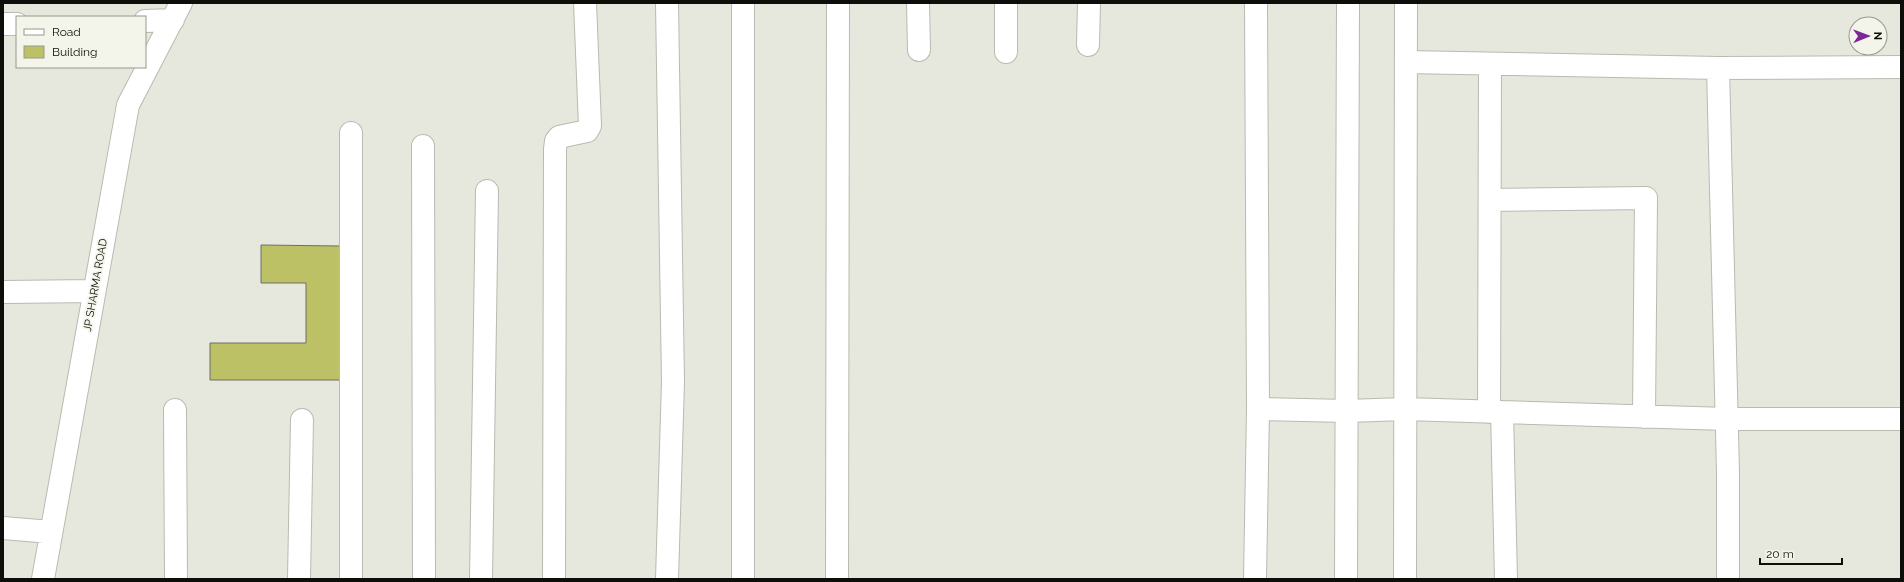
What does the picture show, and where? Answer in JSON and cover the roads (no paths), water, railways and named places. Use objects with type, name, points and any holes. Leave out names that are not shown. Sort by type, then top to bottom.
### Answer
[{"type":"street","points":[[554,579],[555,148],[556,141],[559,137],[587,131],[590,126],[586,3]]},
{"type":"street","points":[[667,3],[673,382],[667,579]]},
{"type":"street","points":[[743,3],[743,579]]},
{"type":"street","points":[[837,579],[838,3]]},
{"type":"street","points":[[918,3],[919,50]]},
{"type":"street","points":[[1006,3],[1006,52]]},
{"type":"street","points":[[1088,45],[1089,3]]},
{"type":"street","points":[[1255,579],[1258,409],[1256,3]]},
{"type":"street","points":[[1346,579],[1348,3]]},
{"type":"street","points":[[1405,579],[1406,3]]},
{"type":"street","points":[[146,21],[177,12]]},
{"type":"street","name":"JP SHARMA ROAD","points":[[43,579],[128,106],[177,12]]},
{"type":"street","points":[[3,24],[16,24]]},
{"type":"street","points":[[1406,62],[1718,68],[1901,67]]},
{"type":"street","points":[[1490,64],[1490,200],[1495,412],[1506,579]]},
{"type":"street","points":[[1718,68],[1727,419],[1728,579]]},
{"type":"street","points":[[351,133],[351,579]]},
{"type":"street","points":[[423,146],[424,579]]},
{"type":"street","points":[[481,579],[487,191]]},
{"type":"street","points":[[1490,200],[1646,198],[1644,417]]},
{"type":"street","points":[[3,292],[94,291]]},
{"type":"street","points":[[1258,409],[1347,411],[1405,409],[1727,419],[1901,419]]},
{"type":"street","points":[[176,410],[176,579]]},
{"type":"street","points":[[299,579],[302,420]]},
{"type":"street","points":[[3,528],[51,532]]}]
